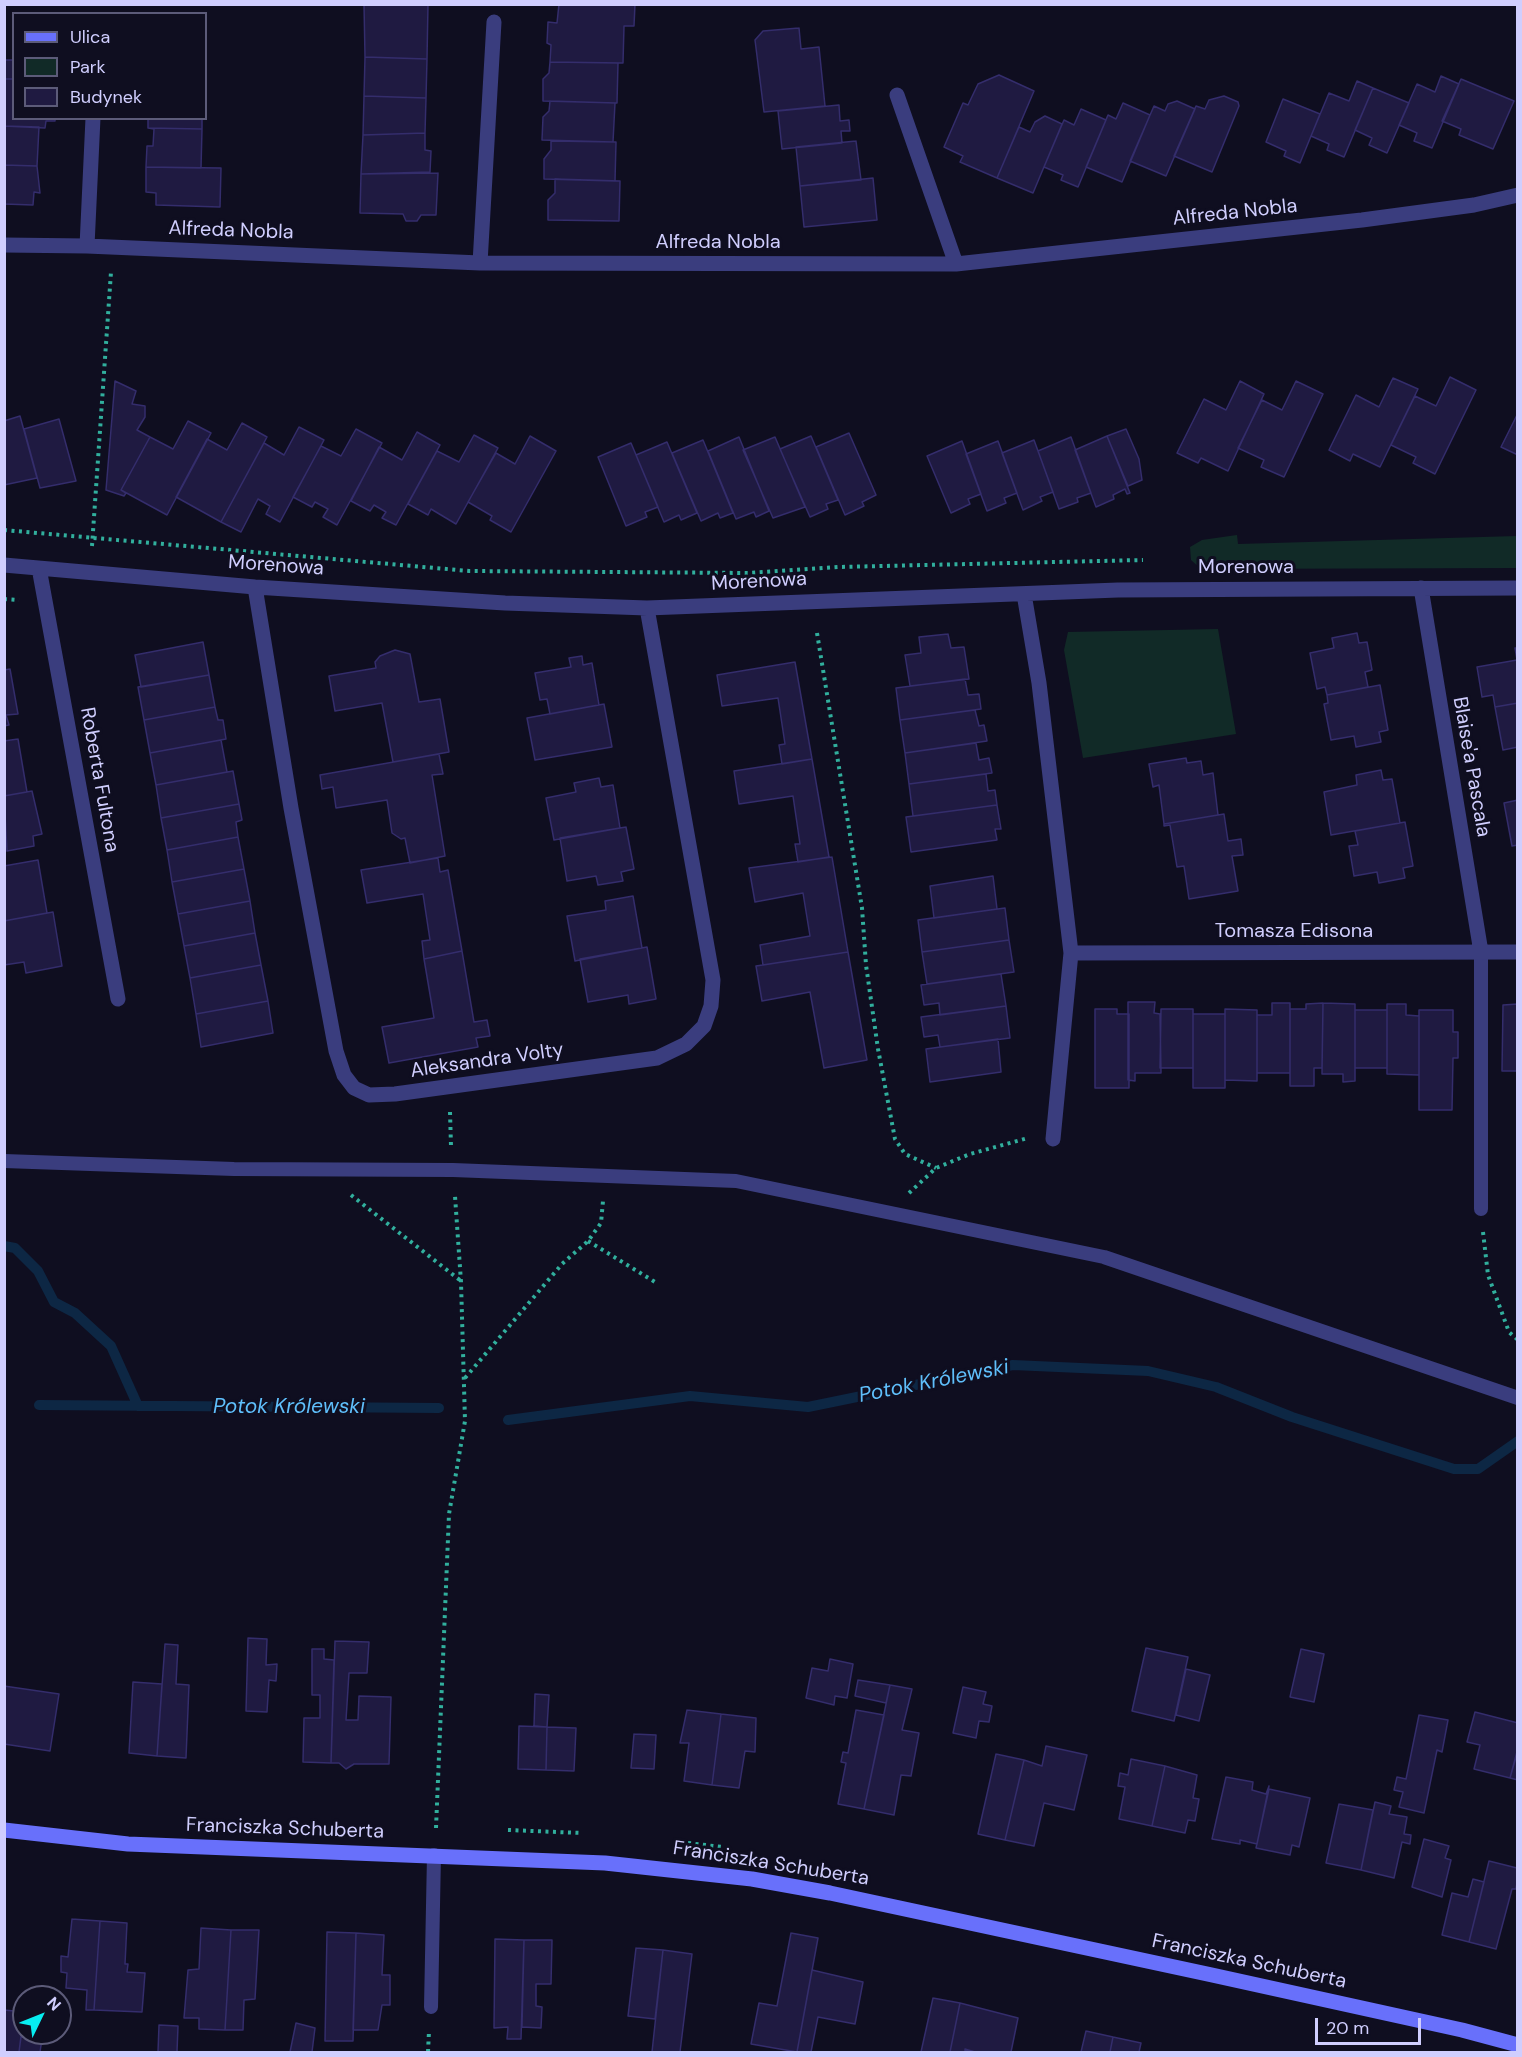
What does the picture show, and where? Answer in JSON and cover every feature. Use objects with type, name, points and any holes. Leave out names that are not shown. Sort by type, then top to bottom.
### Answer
[{"type":"main road","name":"Franciszka Schuberta","points":[[4,1830],[128,1844],[276,1852],[434,1855],[605,1863],[678,1869],[830,1893],[1462,2030],[1518,2045]]},
{"type":"street","points":[[480,263],[494,22]]},
{"type":"street","points":[[897,95],[956,264]]},
{"type":"street","points":[[87,246],[93,120]]},
{"type":"street","name":"Alfreda Nobla","points":[[4,245],[87,246],[480,263],[956,264],[1362,220],[1474,205],[1518,195]]},
{"type":"street","name":"Morenowa","points":[[4,565],[255,587],[505,603],[648,608],[1118,590],[1518,588]]},
{"type":"street","name":"Roberta Fultona","points":[[39,568],[118,999]]},
{"type":"street","name":"Aleksandra Volty","points":[[255,587],[291,808],[336,1051],[344,1075],[354,1088],[369,1095],[448,1087],[657,1058],[686,1044],[704,1026],[711,1006],[713,980],[648,608]]},
{"type":"street","name":"Blaise'a Pascala","points":[[1421,588],[1481,952]]},
{"type":"street","points":[[1024,594],[1039,683],[1071,953],[1053,1139]]},
{"type":"street","name":"Tomasza Edisona","points":[[1071,953],[1518,952]]},
{"type":"lane","points":[[1480,1209],[1481,952]]},
{"type":"lane","points":[[4,1161],[317,1170],[453,1170],[736,1181],[1104,1257],[1518,1398]]},
{"type":"lane","points":[[431,2007],[434,1855]]},
{"type":"path","points":[[93,538],[113,248]]},
{"type":"path","points":[[4,530],[469,572],[748,573],[838,567],[1143,560]]},
{"type":"path","points":[[817,633],[862,908],[865,953],[878,1049],[896,1138],[905,1154],[936,1168]]},
{"type":"path","points":[[436,1828],[449,1514],[465,1421],[461,1282],[448,1087]]},
{"type":"path","points":[[912,1188],[936,1168],[1024,1138],[1053,1139]]},
{"type":"path","points":[[317,1170],[461,1282]]},
{"type":"path","points":[[464,1379],[562,1264],[588,1241],[601,1223],[607,1188],[618,1176]]},
{"type":"path","points":[[1480,1209],[1488,1275],[1509,1332],[1518,1340]]},
{"type":"path","points":[[588,1241],[655,1282]]},
{"type":"green space","points":[[1237,535],[1238,544],[1517,536],[1517,568],[1201,569],[1191,560],[1190,547],[1202,540]]},
{"type":"green space","points":[[1218,629],[1236,734],[1083,758],[1064,650],[1068,632]]},
{"type":"building","points":[[364,4],[428,4],[427,59],[365,57]]},
{"type":"building","points":[[559,4],[635,4],[634,26],[624,26],[623,63],[550,62],[551,45],[547,43],[548,22],[557,23]]},
{"type":"building","points":[[799,28],[801,49],[819,47],[825,106],[764,112],[755,40],[763,31]]},
{"type":"building","points":[[365,57],[427,59],[426,98],[364,96]]},
{"type":"building","points":[[4,60],[12,60],[12,79],[4,79]]},
{"type":"building","points":[[550,62],[618,63],[617,103],[543,101],[543,79],[549,73]]},
{"type":"building","points":[[999,75],[1034,91],[997,178],[960,162],[963,156],[944,147],[963,103],[968,105],[978,84]]},
{"type":"building","points":[[1441,76],[1459,84],[1432,148],[1414,141],[1417,133],[1399,125],[1417,84],[1435,92]]},
{"type":"building","points":[[4,79],[12,79],[12,120],[55,120],[46,121],[45,128],[4,126]]},
{"type":"building","points":[[1461,79],[1514,101],[1493,149],[1459,135],[1461,129],[1442,121]]},
{"type":"building","points":[[1357,81],[1373,88],[1344,157],[1327,150],[1329,144],[1311,136],[1329,93],[1349,101]]},
{"type":"building","points":[[1373,88],[1409,103],[1387,153],[1369,145],[1372,138],[1355,130]]},
{"type":"building","points":[[364,96],[426,98],[425,133],[363,135]]},
{"type":"building","points":[[1224,96],[1238,102],[1239,106],[1212,172],[1174,156],[1196,106],[1205,109],[1209,100]]},
{"type":"building","points":[[1283,99],[1320,114],[1300,163],[1284,156],[1286,151],[1266,142]]},
{"type":"building","points":[[550,101],[615,103],[613,142],[542,140],[543,117],[549,111]]},
{"type":"building","points":[[1177,101],[1195,109],[1166,176],[1130,161],[1154,106],[1165,111],[1168,104]]},
{"type":"building","points":[[1123,103],[1150,115],[1122,182],[1086,167],[1108,115],[1116,119]]},
{"type":"building","points":[[839,105],[840,121],[849,120],[850,131],[841,131],[842,143],[782,149],[778,111]]},
{"type":"building","points":[[1081,109],[1106,120],[1078,187],[1061,180],[1063,175],[1044,167],[1064,120],[1074,125]]},
{"type":"building","points":[[1045,116],[1062,124],[1033,193],[997,178],[1019,127],[1030,132],[1035,122]]},
{"type":"building","points":[[148,120],[202,120],[202,129],[148,128]]},
{"type":"building","points":[[4,126],[39,127],[37,166],[4,165]]},
{"type":"building","points":[[148,128],[202,129],[201,168],[146,167],[147,146],[153,146],[154,129]]},
{"type":"building","points":[[425,133],[425,150],[431,151],[430,172],[361,174],[363,135]]},
{"type":"building","points":[[551,141],[616,142],[615,181],[544,179],[544,159],[551,150]]},
{"type":"building","points":[[856,141],[861,180],[800,186],[796,147]]},
{"type":"building","points":[[4,165],[37,166],[40,193],[34,192],[33,205],[4,204]]},
{"type":"building","points":[[146,167],[221,168],[220,207],[156,205],[156,193],[146,192]]},
{"type":"building","points":[[438,173],[436,215],[421,215],[417,221],[406,221],[403,214],[360,213],[361,174]]},
{"type":"building","points":[[873,178],[877,220],[804,227],[800,186]]},
{"type":"building","points":[[555,179],[620,181],[619,221],[548,220],[548,200],[555,193]]},
{"type":"building","points":[[1450,377],[1476,390],[1435,474],[1413,463],[1416,457],[1391,445],[1415,396],[1436,406]]},
{"type":"building","points":[[1393,378],[1418,389],[1380,467],[1353,454],[1350,461],[1329,450],[1356,395],[1379,407]]},
{"type":"building","points":[[115,381],[136,391],[132,404],[145,406],[145,417],[137,430],[150,437],[121,490],[126,493],[124,496],[106,490]]},
{"type":"building","points":[[1240,381],[1264,394],[1228,471],[1201,458],[1198,463],[1177,453],[1204,399],[1226,410]]},
{"type":"building","points":[[1296,381],[1323,394],[1284,477],[1261,467],[1264,460],[1238,448],[1262,400],[1282,410]]},
{"type":"building","points":[[1518,413],[1518,455],[1501,447]]},
{"type":"building","points":[[20,416],[37,478],[4,485],[4,421]]},
{"type":"building","points":[[59,419],[76,481],[40,488],[24,429]]},
{"type":"building","points":[[188,421],[211,433],[167,515],[121,490],[150,437],[173,449]]},
{"type":"building","points":[[242,423],[267,437],[221,522],[176,497],[207,439],[227,450]]},
{"type":"building","points":[[299,427],[324,440],[280,522],[266,514],[270,506],[258,499],[241,532],[221,522],[264,443],[284,455]]},
{"type":"building","points":[[356,429],[382,443],[337,525],[323,517],[328,509],[315,502],[312,507],[293,497],[321,446],[341,456]]},
{"type":"building","points":[[1126,429],[1139,459],[1142,480],[1128,486],[1107,436]]},
{"type":"building","points":[[417,432],[440,445],[396,525],[382,518],[386,512],[374,505],[370,511],[351,501],[379,447],[402,460]]},
{"type":"building","points":[[849,433],[876,495],[862,502],[864,506],[845,515],[816,447]]},
{"type":"building","points":[[474,435],[498,448],[456,524],[431,509],[428,515],[408,504],[437,451],[459,462]]},
{"type":"building","points":[[530,436],[556,451],[511,532],[490,520],[492,516],[468,502],[496,453],[515,464]]},
{"type":"building","points":[[811,436],[838,500],[826,504],[828,509],[810,517],[780,449]]},
{"type":"building","points":[[1107,436],[1130,493],[1127,494],[1125,489],[1113,495],[1114,499],[1096,507],[1075,450]]},
{"type":"building","points":[[739,437],[769,511],[756,517],[754,512],[736,519],[708,451]]},
{"type":"building","points":[[775,437],[805,507],[773,518],[743,450]]},
{"type":"building","points":[[1071,437],[1091,493],[1077,498],[1078,502],[1059,509],[1038,451]]},
{"type":"building","points":[[703,440],[733,513],[720,518],[718,513],[701,521],[672,453]]},
{"type":"building","points":[[1034,440],[1053,492],[1040,497],[1042,501],[1023,510],[1002,453]]},
{"type":"building","points":[[962,441],[981,494],[968,499],[970,504],[951,513],[927,456]]},
{"type":"building","points":[[998,441],[1017,493],[1004,498],[1006,503],[987,511],[966,454]]},
{"type":"building","points":[[667,442],[697,513],[681,520],[679,515],[664,522],[636,455]]},
{"type":"building","points":[[631,443],[658,507],[645,512],[647,517],[626,526],[598,457]]},
{"type":"building","points":[[1357,633],[1359,643],[1367,642],[1372,670],[1365,672],[1368,687],[1327,695],[1325,687],[1317,689],[1310,653],[1334,648],[1332,638]]},
{"type":"building","points":[[948,634],[951,648],[964,647],[969,679],[910,686],[905,655],[921,653],[919,637]]},
{"type":"building","points":[[203,642],[209,675],[141,687],[135,655]]},
{"type":"building","points":[[1515,648],[1518,648],[1518,703],[1495,707],[1493,695],[1482,697],[1477,667],[1517,660]]},
{"type":"building","points":[[395,650],[410,654],[419,702],[440,699],[449,752],[393,762],[382,703],[335,711],[329,676],[376,668],[375,662],[380,656]]},
{"type":"building","points":[[582,656],[583,665],[592,663],[599,705],[550,714],[547,699],[540,700],[535,673],[571,667],[569,658]]},
{"type":"building","points":[[795,662],[812,759],[782,764],[779,745],[785,744],[778,698],[722,706],[717,675]]},
{"type":"building","points":[[10,669],[18,714],[6,715],[9,725],[4,726],[4,670]]},
{"type":"building","points":[[209,675],[215,707],[144,720],[138,687]]},
{"type":"building","points":[[965,679],[968,695],[979,694],[981,709],[900,720],[896,688]]},
{"type":"building","points":[[1380,685],[1388,730],[1379,732],[1381,742],[1356,747],[1354,736],[1331,740],[1324,704],[1328,703],[1327,695]]},
{"type":"building","points":[[1518,703],[1518,747],[1503,750],[1495,707]]},
{"type":"building","points":[[604,704],[612,747],[535,760],[527,718]]},
{"type":"building","points":[[215,707],[218,720],[223,720],[226,739],[150,753],[144,720]]},
{"type":"building","points":[[975,710],[979,726],[984,725],[987,741],[905,753],[900,720]]},
{"type":"building","points":[[18,739],[27,792],[4,796],[4,741]]},
{"type":"building","points":[[221,740],[227,772],[156,785],[150,753]]},
{"type":"building","points":[[976,743],[979,760],[989,758],[992,773],[909,784],[905,753]]},
{"type":"building","points":[[439,754],[443,774],[432,775],[445,856],[410,863],[405,838],[401,839],[392,833],[387,800],[336,808],[333,787],[322,789],[320,775]]},
{"type":"building","points":[[1186,758],[1187,763],[1201,761],[1203,775],[1213,773],[1218,815],[1164,824],[1159,785],[1153,787],[1149,764]]},
{"type":"building","points":[[812,759],[829,857],[798,862],[795,844],[800,844],[793,796],[739,804],[734,771]]},
{"type":"building","points":[[1381,770],[1383,780],[1392,779],[1400,823],[1331,835],[1324,792],[1357,785],[1356,775]]},
{"type":"building","points":[[233,771],[239,804],[161,818],[156,785]]},
{"type":"building","points":[[986,774],[988,791],[995,790],[997,805],[913,816],[909,784]]},
{"type":"building","points":[[599,778],[601,787],[613,785],[620,828],[554,840],[546,798],[576,792],[574,783]]},
{"type":"building","points":[[32,791],[42,834],[33,836],[34,846],[7,851],[4,796]]},
{"type":"building","points":[[1518,800],[1518,845],[1512,846],[1504,803]]},
{"type":"building","points":[[239,804],[242,820],[236,822],[238,837],[167,850],[161,818]]},
{"type":"building","points":[[997,805],[1001,829],[995,829],[997,840],[911,852],[906,817]]},
{"type":"building","points":[[1224,814],[1228,841],[1241,839],[1243,855],[1232,856],[1238,891],[1189,899],[1184,866],[1177,867],[1170,825],[1164,826],[1164,824]]},
{"type":"building","points":[[1405,822],[1413,866],[1403,868],[1405,878],[1379,883],[1377,872],[1354,876],[1349,846],[1358,845],[1355,831]]},
{"type":"building","points":[[626,827],[634,869],[621,872],[623,881],[598,885],[596,876],[567,881],[560,838]]},
{"type":"building","points":[[238,837],[244,869],[172,882],[167,850]]},
{"type":"building","points":[[832,857],[848,952],[763,965],[760,945],[810,936],[803,893],[755,902],[749,868]]},
{"type":"building","points":[[438,858],[440,872],[448,870],[462,951],[424,959],[422,941],[430,940],[423,894],[367,903],[361,870]]},
{"type":"building","points":[[38,860],[47,913],[4,921],[4,866]]},
{"type":"building","points":[[244,869],[250,901],[178,914],[172,882]]},
{"type":"building","points":[[993,876],[997,909],[934,918],[930,886]]},
{"type":"building","points":[[633,896],[642,948],[575,961],[567,916],[606,910],[605,901]]},
{"type":"building","points":[[250,901],[255,933],[184,946],[178,914]]},
{"type":"building","points":[[1005,908],[1009,940],[922,952],[918,920]]},
{"type":"building","points":[[53,912],[62,966],[26,973],[24,962],[4,965],[4,921]]},
{"type":"building","points":[[255,933],[261,965],[190,978],[184,946]]},
{"type":"building","points":[[1009,940],[1014,972],[927,984],[922,952]]},
{"type":"building","points":[[647,947],[656,999],[629,1004],[628,995],[588,1002],[580,959]]},
{"type":"building","points":[[462,951],[474,1022],[487,1020],[490,1036],[476,1038],[478,1047],[389,1063],[382,1027],[434,1018],[424,959]]},
{"type":"building","points":[[848,952],[867,1060],[824,1068],[810,992],[762,1001],[756,966]]},
{"type":"building","points":[[261,965],[268,1001],[196,1014],[190,978]]},
{"type":"building","points":[[1001,974],[1006,1006],[940,1015],[939,1003],[924,1005],[921,985]]},
{"type":"building","points":[[268,1001],[273,1033],[201,1047],[196,1014]]},
{"type":"building","points":[[1128,1002],[1155,1002],[1154,1013],[1160,1014],[1161,1073],[1135,1073],[1135,1081],[1128,1080]]},
{"type":"building","points":[[1272,1003],[1290,1003],[1290,1073],[1257,1073],[1257,1015],[1272,1015]]},
{"type":"building","points":[[1323,1003],[1355,1004],[1355,1081],[1343,1082],[1343,1074],[1322,1074]]},
{"type":"building","points":[[1323,1003],[1322,1068],[1314,1068],[1314,1086],[1290,1086],[1290,1009],[1306,1009],[1306,1004]]},
{"type":"building","points":[[1387,1004],[1406,1004],[1406,1015],[1419,1016],[1419,1075],[1387,1074]]},
{"type":"building","points":[[1518,1004],[1518,1071],[1502,1071],[1503,1005]]},
{"type":"building","points":[[1006,1006],[1010,1038],[940,1047],[938,1035],[924,1037],[921,1017]]},
{"type":"building","points":[[1095,1009],[1117,1009],[1117,1014],[1129,1014],[1129,1088],[1095,1088]]},
{"type":"building","points":[[1161,1009],[1193,1009],[1193,1068],[1160,1068]]},
{"type":"building","points":[[1225,1009],[1257,1010],[1257,1081],[1225,1080]]},
{"type":"building","points":[[1355,1010],[1387,1010],[1387,1068],[1355,1068]]},
{"type":"building","points":[[1419,1010],[1453,1010],[1453,1032],[1458,1032],[1458,1058],[1453,1058],[1452,1110],[1419,1110]]},
{"type":"building","points":[[1193,1014],[1225,1014],[1225,1088],[1193,1088]]},
{"type":"building","points":[[998,1039],[1001,1072],[930,1082],[926,1049]]},
{"type":"building","points":[[248,1638],[267,1639],[266,1665],[277,1664],[276,1681],[269,1680],[267,1712],[246,1711]]},
{"type":"building","points":[[335,1641],[369,1642],[367,1673],[349,1673],[346,1720],[358,1720],[359,1696],[391,1697],[389,1764],[354,1764],[346,1769],[339,1763],[331,1763]]},
{"type":"building","points":[[165,1644],[178,1645],[176,1684],[189,1685],[186,1758],[157,1756]]},
{"type":"building","points":[[1146,1648],[1188,1657],[1174,1721],[1132,1711]]},
{"type":"building","points":[[312,1649],[324,1649],[324,1659],[334,1660],[331,1763],[303,1762],[304,1718],[320,1718],[320,1695],[312,1695]]},
{"type":"building","points":[[1301,1649],[1324,1654],[1314,1702],[1290,1697]]},
{"type":"building","points":[[830,1659],[853,1664],[847,1698],[835,1696],[834,1705],[806,1698],[812,1668],[828,1671]]},
{"type":"building","points":[[1186,1669],[1210,1675],[1199,1721],[1176,1715]]},
{"type":"building","points":[[858,1680],[890,1685],[886,1703],[855,1696]]},
{"type":"building","points":[[133,1682],[162,1684],[157,1756],[129,1753]]},
{"type":"building","points":[[890,1685],[912,1689],[902,1730],[919,1733],[911,1776],[901,1775],[894,1815],[864,1809]]},
{"type":"building","points":[[4,1686],[59,1694],[50,1751],[4,1744]]},
{"type":"building","points":[[963,1687],[986,1692],[983,1704],[992,1706],[989,1722],[979,1721],[976,1738],[953,1733]]},
{"type":"building","points":[[535,1694],[549,1695],[547,1727],[534,1726]]},
{"type":"building","points":[[687,1710],[721,1714],[712,1785],[684,1781],[689,1743],[680,1743]]},
{"type":"building","points":[[856,1710],[884,1715],[864,1809],[838,1804],[846,1763],[841,1762],[843,1752],[848,1753]]},
{"type":"building","points":[[1475,1712],[1518,1723],[1518,1748],[1510,1778],[1474,1769],[1480,1745],[1467,1742]]},
{"type":"building","points":[[721,1714],[756,1718],[755,1752],[745,1751],[739,1788],[712,1785]]},
{"type":"building","points":[[1419,1715],[1448,1720],[1442,1752],[1437,1750],[1424,1813],[1399,1807],[1403,1792],[1394,1790],[1397,1777],[1406,1779]]},
{"type":"building","points":[[519,1726],[547,1727],[546,1770],[518,1769]]},
{"type":"building","points":[[547,1727],[576,1728],[574,1771],[546,1770]]},
{"type":"building","points":[[634,1734],[656,1735],[654,1769],[631,1768]]},
{"type":"building","points":[[1046,1746],[1087,1755],[1074,1810],[1044,1803],[1034,1846],[1005,1840],[1024,1760],[1042,1766]]},
{"type":"building","points":[[1518,1750],[1518,1780],[1510,1778]]},
{"type":"building","points":[[996,1754],[1024,1760],[1005,1840],[978,1834]]},
{"type":"building","points":[[1131,1759],[1165,1766],[1152,1826],[1119,1819],[1125,1787],[1118,1786],[1120,1773],[1128,1775]]},
{"type":"building","points":[[1165,1766],[1197,1775],[1193,1798],[1199,1799],[1195,1821],[1188,1820],[1185,1833],[1152,1826]]},
{"type":"building","points":[[1226,1777],[1253,1782],[1252,1790],[1266,1794],[1269,1786],[1257,1844],[1240,1840],[1240,1844],[1212,1839]]},
{"type":"building","points":[[1269,1789],[1310,1798],[1299,1847],[1292,1845],[1290,1855],[1256,1848]]},
{"type":"building","points":[[1375,1802],[1391,1806],[1389,1814],[1407,1817],[1404,1834],[1411,1835],[1410,1844],[1402,1842],[1394,1878],[1361,1870]]},
{"type":"building","points":[[1339,1804],[1373,1810],[1361,1870],[1326,1863]]},
{"type":"building","points":[[1424,1839],[1449,1846],[1445,1858],[1451,1860],[1442,1897],[1412,1887]]},
{"type":"building","points":[[1489,1861],[1517,1868],[1518,1876],[1516,1889],[1512,1889],[1496,1949],[1469,1942]]},
{"type":"building","points":[[1473,1879],[1484,1882],[1469,1942],[1442,1935],[1452,1893],[1468,1897]]},
{"type":"building","points":[[72,1919],[100,1921],[94,2010],[86,2010],[87,1990],[72,1989],[72,1985],[66,1985],[67,1973],[61,1972],[61,1956],[68,1957]]},
{"type":"building","points":[[100,1921],[127,1923],[125,1964],[128,1964],[127,1972],[145,1973],[142,2012],[94,2010]]},
{"type":"building","points":[[201,1928],[231,1930],[225,2030],[199,2029],[199,2018],[184,2018],[188,1970],[199,1969]]},
{"type":"building","points":[[231,1930],[259,1930],[255,1999],[244,2000],[243,2030],[225,2030]]},
{"type":"building","points":[[327,1932],[356,1933],[353,2041],[325,2041]]},
{"type":"building","points":[[356,1933],[384,1935],[382,1975],[390,1975],[390,2005],[382,2005],[378,2030],[353,2030]]},
{"type":"building","points":[[791,1933],[818,1938],[797,2052],[751,2044],[759,2003],[777,2006]]},
{"type":"building","points":[[495,1939],[524,1940],[521,2039],[507,2039],[508,2027],[494,2028]]},
{"type":"building","points":[[524,1940],[552,1940],[551,1984],[536,1984],[536,2006],[542,2007],[541,2028],[522,2027]]},
{"type":"building","points":[[636,1948],[663,1950],[655,2019],[628,2016]]},
{"type":"building","points":[[663,1950],[692,1954],[680,2052],[652,2052]]},
{"type":"building","points":[[812,1970],[863,1982],[855,2024],[818,2017],[811,2052],[797,2052]]},
{"type":"building","points":[[933,1998],[960,2003],[950,2052],[921,2052]]},
{"type":"building","points":[[960,2003],[1018,2018],[1011,2052],[975,2052],[965,2049],[965,2052],[950,2052]]},
{"type":"building","points":[[4,2010],[12,2011],[12,2045],[20,2045],[19,2052],[4,2052]]},
{"type":"building","points":[[296,2023],[315,2028],[312,2052],[290,2052]]},
{"type":"building","points":[[159,2025],[178,2026],[177,2052],[158,2052]]},
{"type":"building","points":[[1086,2031],[1113,2037],[1110,2052],[1081,2052]]},
{"type":"building","points":[[1113,2037],[1141,2043],[1139,2052],[1110,2052]]},
{"type":"building","points":[[20,2045],[41,2045],[40,2052],[19,2052]]},
{"type":"waterway","name":"Potok Królewski","points":[[4,1246],[15,1248],[38,1271],[54,1302],[75,1313],[111,1346],[138,1406]]},
{"type":"waterway","name":"Potok Królewski","points":[[508,1420],[690,1396],[808,1407],[1013,1365],[1148,1371],[1216,1387],[1292,1417],[1454,1469],[1478,1469],[1518,1441]]},
{"type":"waterway","name":"Potok Królewski","points":[[39,1405],[439,1408]]}]
